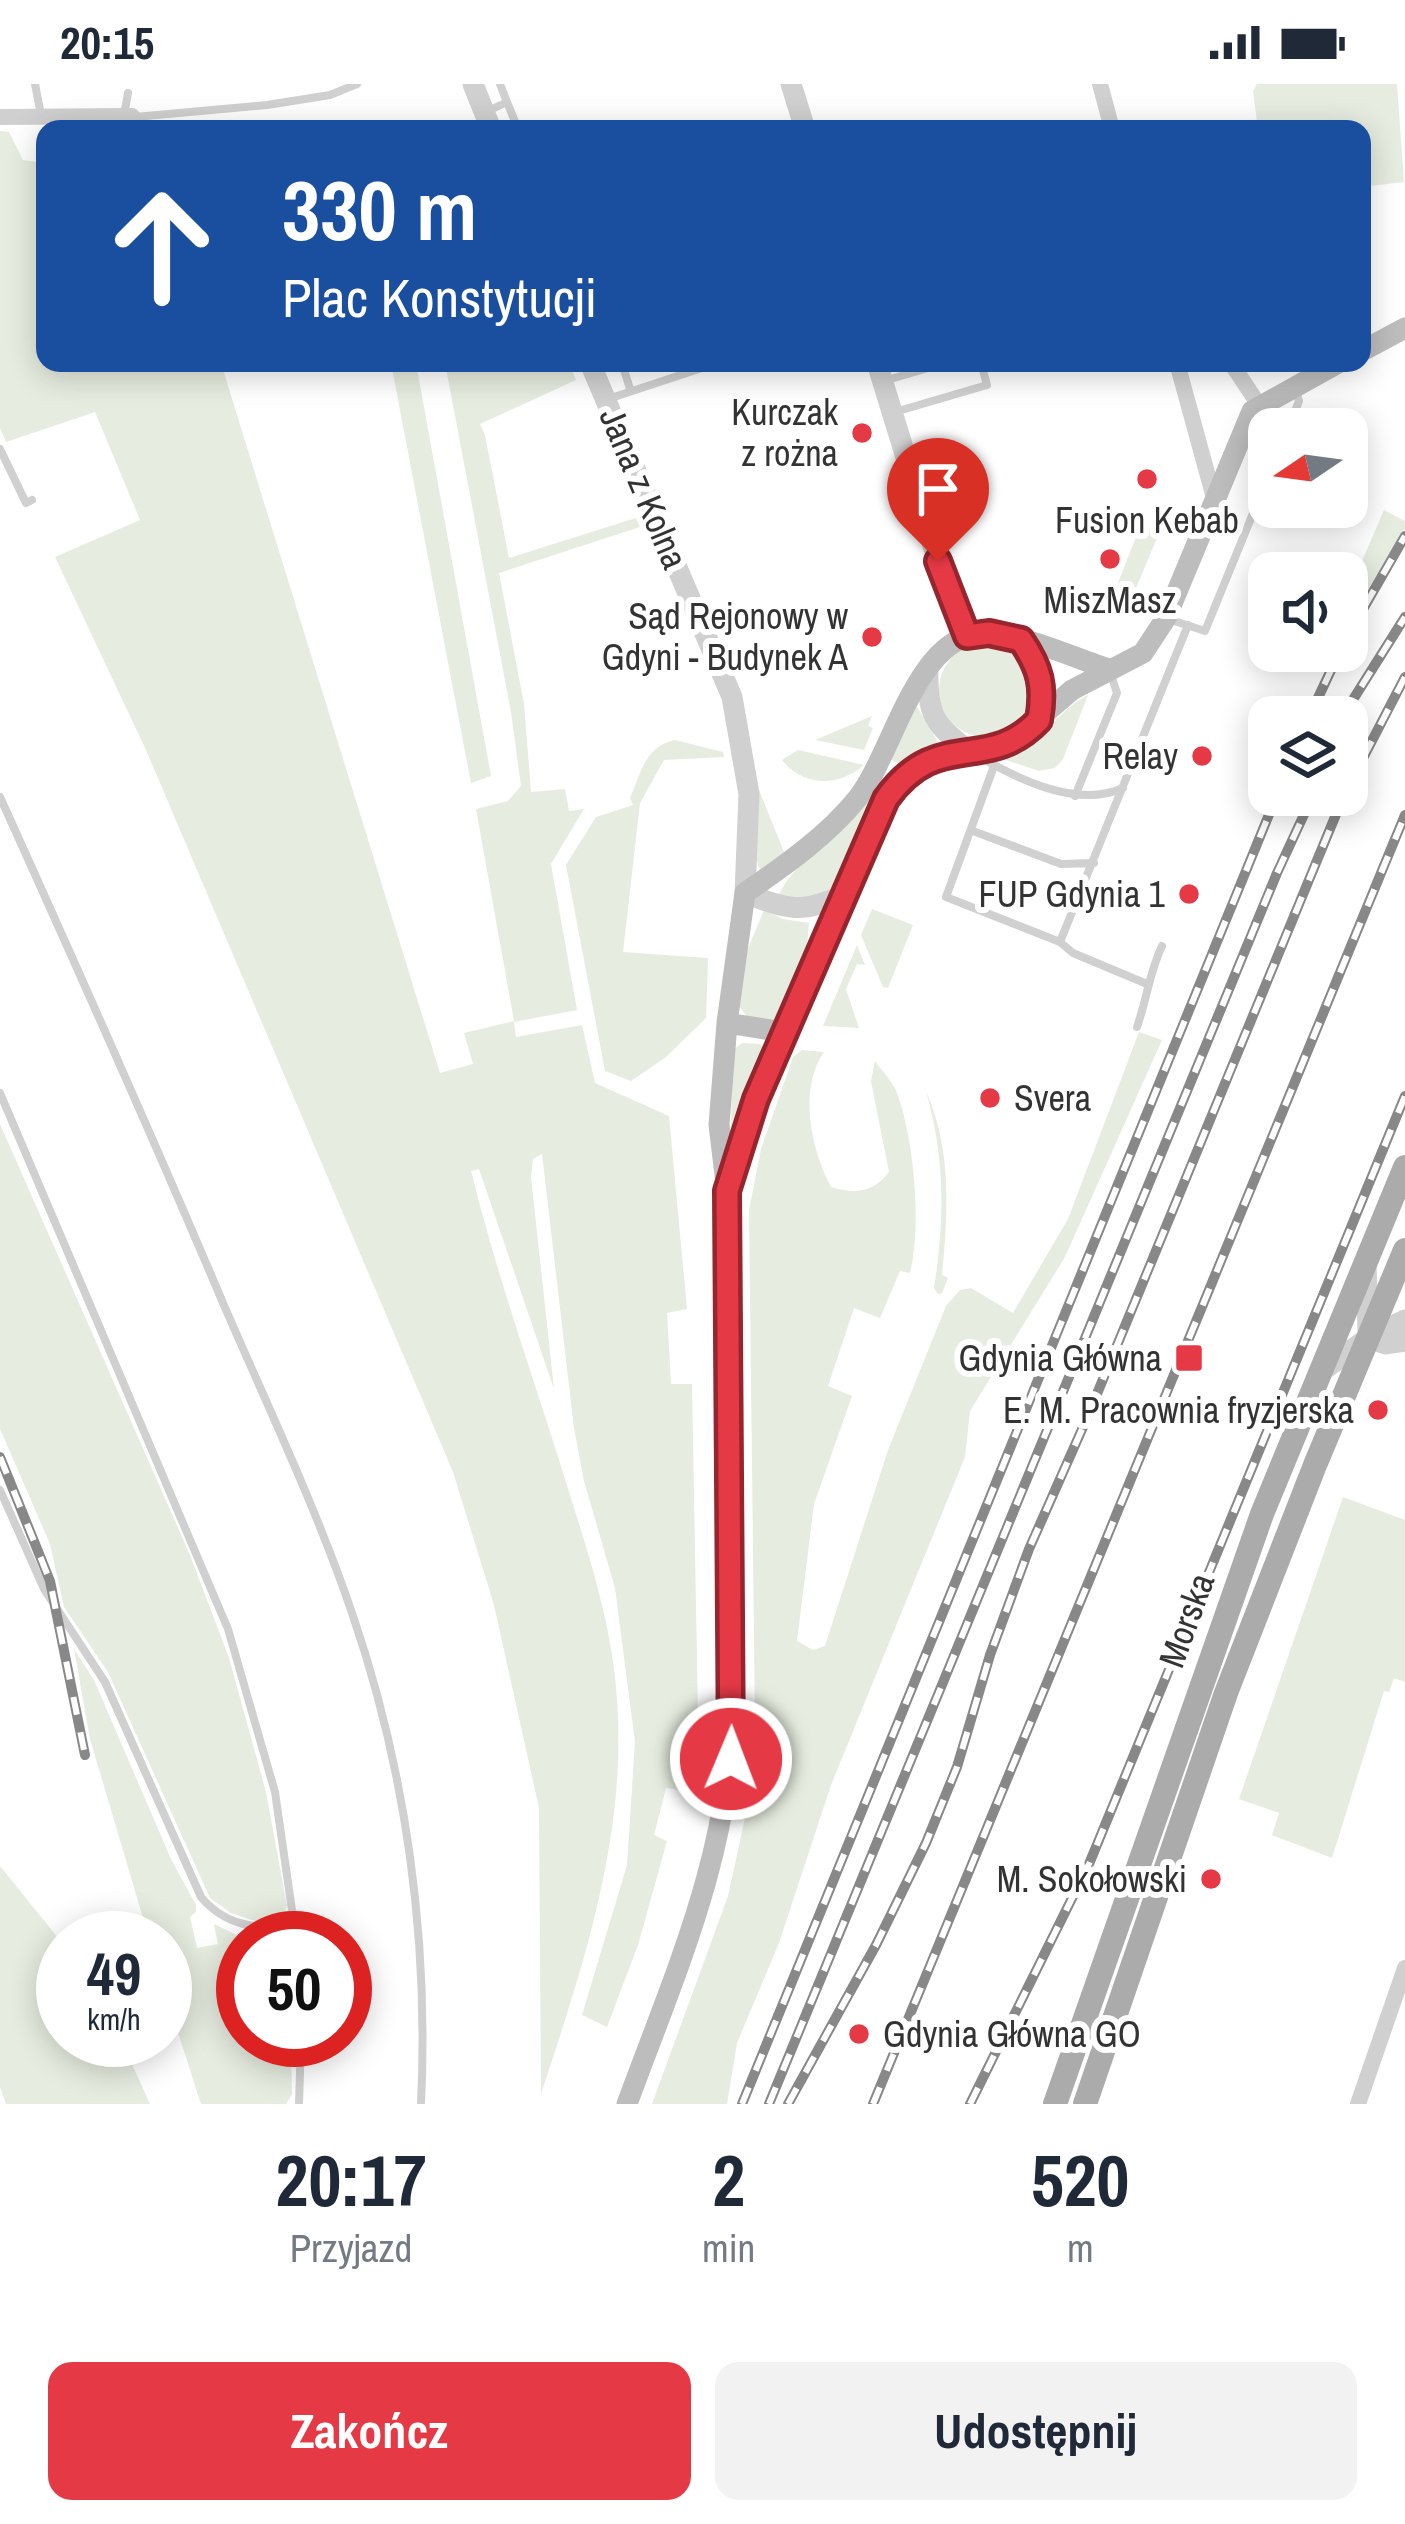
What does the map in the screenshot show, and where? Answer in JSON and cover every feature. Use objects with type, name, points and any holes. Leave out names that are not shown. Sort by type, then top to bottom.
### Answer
[{"type":"main road","points":[[1371,346],[1405,328]]},
{"type":"main road","points":[[727,1191],[756,1099],[886,799],[905,774],[930,758],[1009,744],[1072,690],[1143,652],[1166,618],[1247,418],[1258,405],[1321,372]]},
{"type":"main road","points":[[627,2104],[706,1890],[729,1785],[733,1702],[727,1191],[719,1125],[745,893],[819,838],[854,804],[873,778],[904,707],[928,671],[942,653],[967,636],[989,633],[1021,640],[1109,669]]},
{"type":"main road","points":[[727,1023],[784,1032]]},
{"type":"main road","name":"Morska","points":[[1055,2104],[1208,1660],[1318,1373],[1405,1167]]},
{"type":"main road","name":"Morska","points":[[1085,2104],[1226,1693],[1405,1250]]},
{"type":"street","points":[[473,84],[488,120]]},
{"type":"street","points":[[791,84],[803,120]]},
{"type":"street","points":[[1106,85],[1111,120]]},
{"type":"street","points":[[0,117],[128,116]]},
{"type":"street","name":"Jana z Kolna","points":[[594,372],[739,722],[749,794],[745,893]]},
{"type":"street","points":[[880,372],[947,591],[967,636]]},
{"type":"street","points":[[1180,372],[1214,498]]},
{"type":"street","points":[[1237,372],[1258,405]]},
{"type":"street","points":[[1021,640],[1041,675],[1039,720]]},
{"type":"street","points":[[928,671],[933,717],[969,751]]},
{"type":"street","points":[[745,893],[788,909],[805,909],[844,895]]},
{"type":"street","points":[[1366,1261],[1368,1338]]},
{"type":"street","points":[[1318,1373],[1368,1338],[1405,1320]]},
{"type":"street","points":[[1368,1338],[1386,1344],[1405,1341]]},
{"type":"street","points":[[1358,2104],[1405,1968]]},
{"type":"lane","points":[[35,84],[41,117]]},
{"type":"lane","points":[[128,94],[128,116],[249,108],[330,95],[357,84]]},
{"type":"lane","points":[[500,84],[514,120]]},
{"type":"lane","points":[[489,120],[507,102]]},
{"type":"lane","points":[[625,372],[631,389]]},
{"type":"lane","points":[[606,400],[687,372]]},
{"type":"lane","points":[[892,413],[987,385],[983,372]]},
{"type":"lane","points":[[1295,386],[1296,408]]},
{"type":"lane","points":[[0,449],[26,503],[32,500]]},
{"type":"lane","points":[[1166,618],[1205,632],[1248,526]]},
{"type":"lane","points":[[1060,942],[1188,626]]},
{"type":"lane","points":[[1075,796],[1118,693],[1109,669]]},
{"type":"lane","points":[[969,751],[994,766],[1075,796],[1103,797],[1123,788]]},
{"type":"lane","points":[[994,766],[946,897],[1060,942],[1073,953],[1147,984]]},
{"type":"lane","points":[[0,796],[158,1149],[354,1617],[392,1756],[413,1884],[422,2000],[421,2104]]},
{"type":"lane","points":[[973,831],[1061,864],[1094,863]]},
{"type":"lane","points":[[1137,1027],[1162,946]]},
{"type":"lane","points":[[0,1094],[228,1629],[275,1792],[292,1911]]},
{"type":"lane","points":[[0,1490],[44,1589],[105,1682],[201,1897],[216,1911]]},
{"type":"lane","points":[[299,2104],[300,2067]]},
{"type":"shaded area","points":[[1257,84],[1397,84],[1404,182],[1371,186],[1371,120],[1257,120],[1253,91]]},
{"type":"shaded area","points":[[0,131],[9,132],[23,160],[36,162],[36,372],[224,372],[440,1073],[473,1064],[464,1033],[514,1021],[476,809],[508,801],[521,786],[447,372],[573,372],[576,380],[480,424],[509,558],[636,518],[640,527],[499,573],[524,704],[531,792],[565,789],[569,811],[584,809],[551,864],[577,1010],[514,1022],[516,1037],[582,1025],[595,1083],[669,1116],[687,1309],[667,1313],[671,1384],[692,1384],[698,1717],[679,1790],[666,1788],[654,1835],[667,1841],[638,1945],[607,2027],[582,2015],[627,1865],[635,1742],[615,1588],[574,1428],[542,1154],[533,1159],[531,1177],[554,1389],[479,1169],[471,1171],[593,1571],[611,1648],[617,1700],[618,1751],[608,1851],[586,1949],[541,2094],[539,1808],[494,1605],[453,1472],[146,750],[55,557],[140,520],[95,412],[6,442],[0,428]]},
{"type":"shaded area","points":[[393,372],[418,372],[491,776],[471,783]]},
{"type":"shaded area","points":[[1384,510],[1405,521],[1405,529],[1368,589],[1366,552]]},
{"type":"shaded area","points":[[1140,527],[1156,533],[1157,538],[1129,605],[1112,598]]},
{"type":"shaded area","points":[[986,643],[1019,657],[1033,690],[1019,723],[986,737],[953,723],[939,690],[953,657]]},
{"type":"shaded area","points":[[1088,695],[1055,768],[1039,771],[1006,760],[1029,746]]},
{"type":"shaded area","points":[[916,705],[938,742],[900,764],[891,760]]},
{"type":"shaded area","points":[[872,716],[868,726],[873,728],[864,750],[815,740]]},
{"type":"shaded area","points":[[675,740],[723,752],[724,757],[664,760],[640,803],[623,952],[708,958],[706,1018],[666,1057],[631,1081],[605,1071],[566,865],[596,817],[633,805],[630,798],[645,762],[657,748]]},
{"type":"shaded area","points":[[798,750],[864,765],[833,780],[811,779],[782,760]]},
{"type":"shaded area","points":[[759,790],[784,852],[762,876],[756,859]]},
{"type":"shaded area","points":[[874,793],[835,887],[806,899],[779,895],[795,870]]},
{"type":"shaded area","points":[[872,909],[913,925],[888,988],[883,987],[861,935]]},
{"type":"shaded area","points":[[764,910],[809,923],[806,954],[779,1022],[748,1018],[739,1006],[747,951]]},
{"type":"shaded area","points":[[857,945],[865,965],[857,964],[846,989],[859,1028],[823,1026]]},
{"type":"shaded area","points":[[1139,1032],[1162,1040],[1065,1257],[970,1411],[965,1457],[831,1785],[779,1943],[737,2043],[727,2104],[652,2104],[728,1896],[750,1795],[755,1721],[749,1210],[761,1149],[793,1057],[802,1050],[824,1052],[811,1083],[813,1137],[831,1187],[848,1191],[870,1188],[889,1172],[871,1081],[875,1061],[895,1089],[903,1112],[916,1208],[910,1273],[900,1271],[880,1318],[854,1308],[828,1386],[852,1396],[814,1504],[797,1641],[813,1650],[825,1646],[888,1450],[946,1306],[960,1290],[971,1288],[1013,1313],[1068,1219]]},
{"type":"shaded area","points":[[742,1043],[760,1044],[767,1050],[730,1163],[733,1050]]},
{"type":"shaded area","points":[[926,1091],[940,1136],[946,1182],[942,1275],[948,1278],[938,1294],[934,1288],[941,1189]]},
{"type":"shaded area","points":[[0,1124],[190,1555],[229,1658],[266,1792],[285,1911],[228,1911],[210,1898],[108,1672],[64,1607],[50,1544],[0,1429]]},
{"type":"shaded area","points":[[1343,1497],[1405,1520],[1405,1682],[1394,1678],[1389,1692],[1384,1691],[1332,1858],[1272,1835],[1279,1813],[1239,1799]]},
{"type":"shaded area","points":[[74,1649],[94,1680],[171,1859],[196,1905],[192,1915],[192,1911],[141,1911],[90,1739]]},
{"type":"shaded area","points":[[0,1866],[36,1911],[36,2067],[133,2067],[150,2104],[6,2104],[0,2087]]},
{"type":"shaded area","points":[[192,1926],[197,1948],[216,1944],[216,2067],[292,2067],[292,2094],[286,2104],[201,2104],[189,2067]]},
{"type":"railway","points":[[1368,600],[1405,536]]},
{"type":"railway","points":[[1355,696],[1405,617]]},
{"type":"railway","points":[[1319,696],[1330,672]]},
{"type":"railway","points":[[1368,748],[1405,677]]},
{"type":"railway","points":[[873,2104],[1405,815]]},
{"type":"railway","points":[[742,2104],[1268,816]]},
{"type":"railway","points":[[769,2104],[1303,816]]},
{"type":"railway","points":[[788,2104],[926,1843],[957,1767],[990,1655],[1029,1549],[1335,816]]},
{"type":"railway","points":[[970,2104],[1089,1864],[1405,1096]]},
{"type":"railway","points":[[0,1457],[50,1581],[85,1755]]},
{"type":"place","name":"Kurczak z rożna","points":[[862,433]]},
{"type":"place","name":"Fusion Kebab","points":[[1147,479]]},
{"type":"place","name":"MiszMasz","points":[[1110,559]]},
{"type":"place","name":"Sąd Rejonowy w Gdyni - Budynek A","points":[[872,637]]},
{"type":"place","name":"Relay","points":[[1202,756]]},
{"type":"place","name":"FUP Gdynia 1","points":[[1189,894]]},
{"type":"place","name":"Svera","points":[[990,1098]]},
{"type":"place","name":"Gdynia Główna","points":[[1189,1358]]},
{"type":"place","name":"E. M. Pracownia fryzjerska","points":[[1378,1410]]},
{"type":"place","name":"M. Sokołowski","points":[[1211,1879]]},
{"type":"place","name":"Gdynia Główna GO","points":[[859,2034]]},
{"type":"route","points":[[731,1759],[727,1191],[756,1099],[886,799],[917,764],[1009,744],[1039,720],[1041,675],[1032,656],[1021,640],[989,633],[967,636],[938,561]]}]
